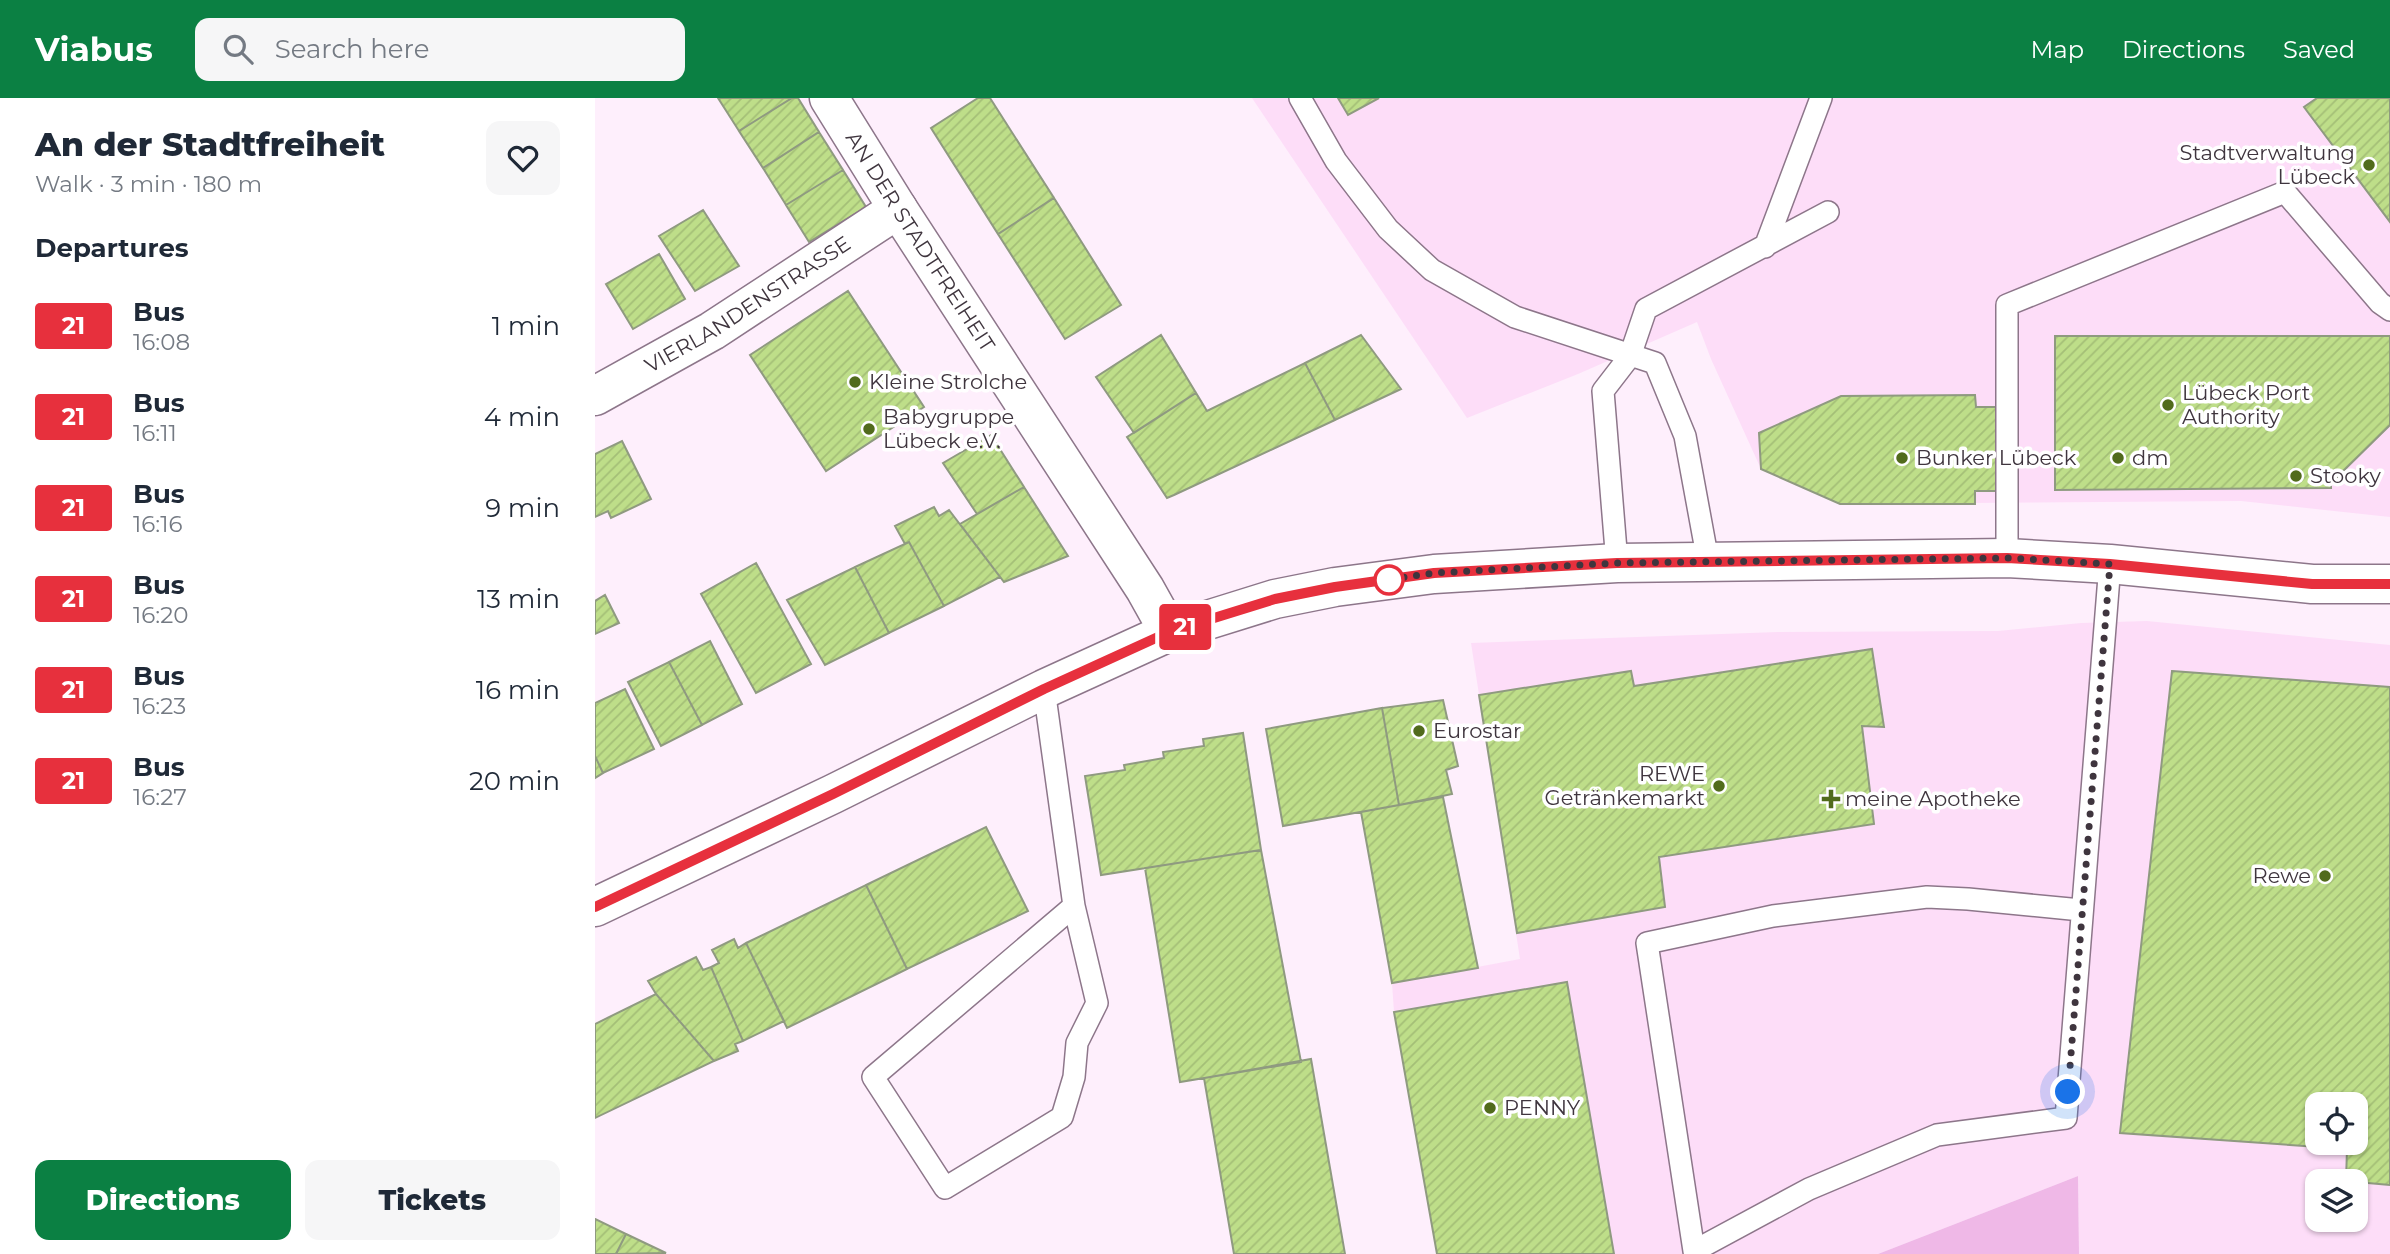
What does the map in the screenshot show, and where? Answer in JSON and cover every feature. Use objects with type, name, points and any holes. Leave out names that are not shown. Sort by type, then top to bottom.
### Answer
[{"type":"main road","name":"AN DER STADTFREIHEIT","points":[[829,98],[1169,632]]},
{"type":"main road","name":"VIERLANDENSTRASSE","points":[[595,396],[712,331],[898,209]]},
{"type":"main road","points":[[595,907],[833,794],[1044,689],[1169,632],[1275,599],[1335,587],[1434,573],[1617,563],[2007,558],[2110,564],[2312,584],[2390,584]]},
{"type":"lane","points":[[1300,98],[1336,161],[1388,229],[1432,270],[1515,317],[1655,363],[1685,436],[1708,561]]},
{"type":"lane","points":[[1765,247],[1821,98]]},
{"type":"lane","points":[[2007,558],[2007,305],[2285,192],[2380,303],[2390,310]]},
{"type":"lane","points":[[1617,563],[1603,391],[1630,356],[1646,309],[1828,212]]},
{"type":"lane","points":[[2081,911],[1927,897],[1773,916],[1647,943],[1694,1251],[1809,1189],[1937,1135],[2066,1118],[2110,564]]},
{"type":"lane","points":[[1044,689],[1074,906],[1097,1003],[1077,1043],[1074,1077],[1062,1116],[945,1188],[873,1077],[1074,906]]},
{"type":"shaded area","points":[[1252,98],[2390,98],[2390,517],[2241,501],[1840,504],[1761,469],[1697,322],[1578,374],[1467,418]]},
{"type":"shaded area","points":[[2147,621],[2390,645],[2390,1254],[2079,1254],[2078,1176],[1878,1254],[1437,1254],[1394,1012],[1392,983],[1520,959],[1471,643],[1778,632],[1998,631],[2081,623]]},
{"type":"shaded area","points":[[2078,1176],[2079,1254],[1878,1254]]},
{"type":"building","points":[[718,98],[792,98],[739,131]]},
{"type":"building","points":[[792,98],[798,98],[819,132],[763,168],[739,131]]},
{"type":"building","points":[[978,98],[990,98],[1054,198],[998,234],[931,128]]},
{"type":"building","points":[[1338,98],[1379,98],[1348,115]]},
{"type":"building","name":"Stadtverwaltung Lübeck","points":[[2317,98],[2390,98],[2390,222],[2304,107]]},
{"type":"building","points":[[819,132],[843,170],[786,205],[763,168]]},
{"type":"building","points":[[843,170],[866,207],[809,242],[786,205]]},
{"type":"building","points":[[1054,198],[1121,305],[1065,339],[998,234]]},
{"type":"building","points":[[703,210],[739,266],[695,291],[659,236]]},
{"type":"building","points":[[659,254],[685,299],[633,329],[606,284]]},
{"type":"building","points":[[848,291],[924,407],[826,471],[750,355]]},
{"type":"building","points":[[1161,335],[1196,393],[1134,433],[1096,377]]},
{"type":"building","points":[[1361,335],[1401,389],[1335,420],[1305,363]]},
{"type":"building","points":[[2055,336],[2390,336],[2390,425],[2331,483],[2331,488],[2055,490]]},
{"type":"building","points":[[1305,363],[1335,420],[1167,498],[1127,437],[1196,393],[1207,411]]},
{"type":"building","points":[[1975,395],[1976,407],[1996,407],[1996,491],[1975,491],[1975,504],[1840,504],[1761,469],[1759,433],[1841,396]]},
{"type":"building","points":[[991,435],[1024,487],[977,514],[943,463]]},
{"type":"building","points":[[622,441],[651,499],[611,518],[608,511],[595,517],[595,454]]},
{"type":"building","points":[[1024,487],[1068,556],[1004,582],[960,524]]},
{"type":"building","points":[[934,507],[939,516],[949,510],[1000,577],[944,606],[909,542],[905,544],[895,526]]},
{"type":"building","points":[[909,542],[944,606],[889,633],[855,567]]},
{"type":"building","points":[[756,563],[811,664],[756,693],[701,594]]},
{"type":"building","points":[[855,567],[889,633],[825,665],[787,600]]},
{"type":"building","points":[[605,595],[619,623],[595,634],[595,601]]},
{"type":"building","points":[[710,641],[742,704],[702,725],[669,662]]},
{"type":"building","points":[[1872,649],[1884,727],[1862,726],[1874,824],[1659,857],[1665,907],[1517,933],[1479,695],[1631,671],[1634,686]]},
{"type":"building","points":[[669,662],[702,725],[661,746],[628,682]]},
{"type":"building","points":[[2172,671],[2390,687],[2390,1185],[2368,1183],[2368,1169],[2346,1169],[2347,1155],[2368,1155],[2368,1092],[2305,1092],[2305,1146],[2120,1133]]},
{"type":"building","points":[[625,689],[654,749],[603,773],[595,756],[595,703]]},
{"type":"building","points":[[1443,700],[1458,766],[1446,770],[1452,794],[1399,805],[1382,708]]},
{"type":"building","points":[[1382,708],[1399,805],[1283,826],[1266,729]]},
{"type":"building","points":[[1243,733],[1261,850],[1101,875],[1085,776],[1125,770],[1124,765],[1164,758],[1163,752],[1204,746],[1203,739]]},
{"type":"building","points":[[595,756],[603,773],[595,778]]},
{"type":"building","points":[[1443,797],[1478,968],[1392,983],[1361,812]]},
{"type":"building","points":[[986,827],[1028,911],[907,969],[866,885]]},
{"type":"building","points":[[1261,850],[1301,1062],[1180,1082],[1145,868]]},
{"type":"building","points":[[866,885],[907,969],[787,1028],[746,943]]},
{"type":"building","points":[[734,939],[738,948],[746,943],[784,1021],[743,1041],[711,967],[719,963],[712,950]]},
{"type":"building","points":[[696,957],[703,970],[711,967],[743,1041],[735,1044],[738,1051],[714,1061],[656,994],[648,981]]},
{"type":"building","points":[[1567,982],[1614,1254],[1437,1254],[1394,1012]]},
{"type":"building","points":[[656,994],[714,1061],[595,1118],[595,1024]]},
{"type":"building","points":[[1311,1059],[1345,1254],[1234,1254],[1204,1078]]},
{"type":"building","points":[[595,1219],[626,1234],[616,1254],[595,1254]]},
{"type":"building","points":[[626,1234],[666,1253],[616,1254]]},
{"type":"bus line","name":"21","points":[[595,907],[833,794],[1044,689],[1169,632],[1275,599],[1335,587],[1434,573],[1617,563],[2007,558],[2110,564],[2312,584],[2390,584]]},
{"type":"place","name":"Stadtverwaltung Lübeck","points":[[2369,165]]},
{"type":"place","name":"Kleine Strolche","points":[[855,382]]},
{"type":"place","name":"Lübeck Port Authority","points":[[2168,405]]},
{"type":"place","name":"Babygruppe Lübeck e.V.","points":[[869,429]]},
{"type":"place","name":"Bunker Lübeck","points":[[1902,458]]},
{"type":"place","name":"dm","points":[[2118,458]]},
{"type":"place","name":"Stooky","points":[[2296,476]]},
{"type":"place","name":"Eurostar","points":[[1419,731]]},
{"type":"place","name":"REWE Getränkemarkt","points":[[1719,786]]},
{"type":"place","name":"meine Apotheke","points":[[1831,799]]},
{"type":"place","name":"Rewe","points":[[2325,876]]},
{"type":"place","name":"PENNY","points":[[1490,1108]]},
{"type":"route","points":[[1389,580],[1384,580],[1434,573],[1617,563],[2007,558],[2110,564],[2068,1092]]}]
